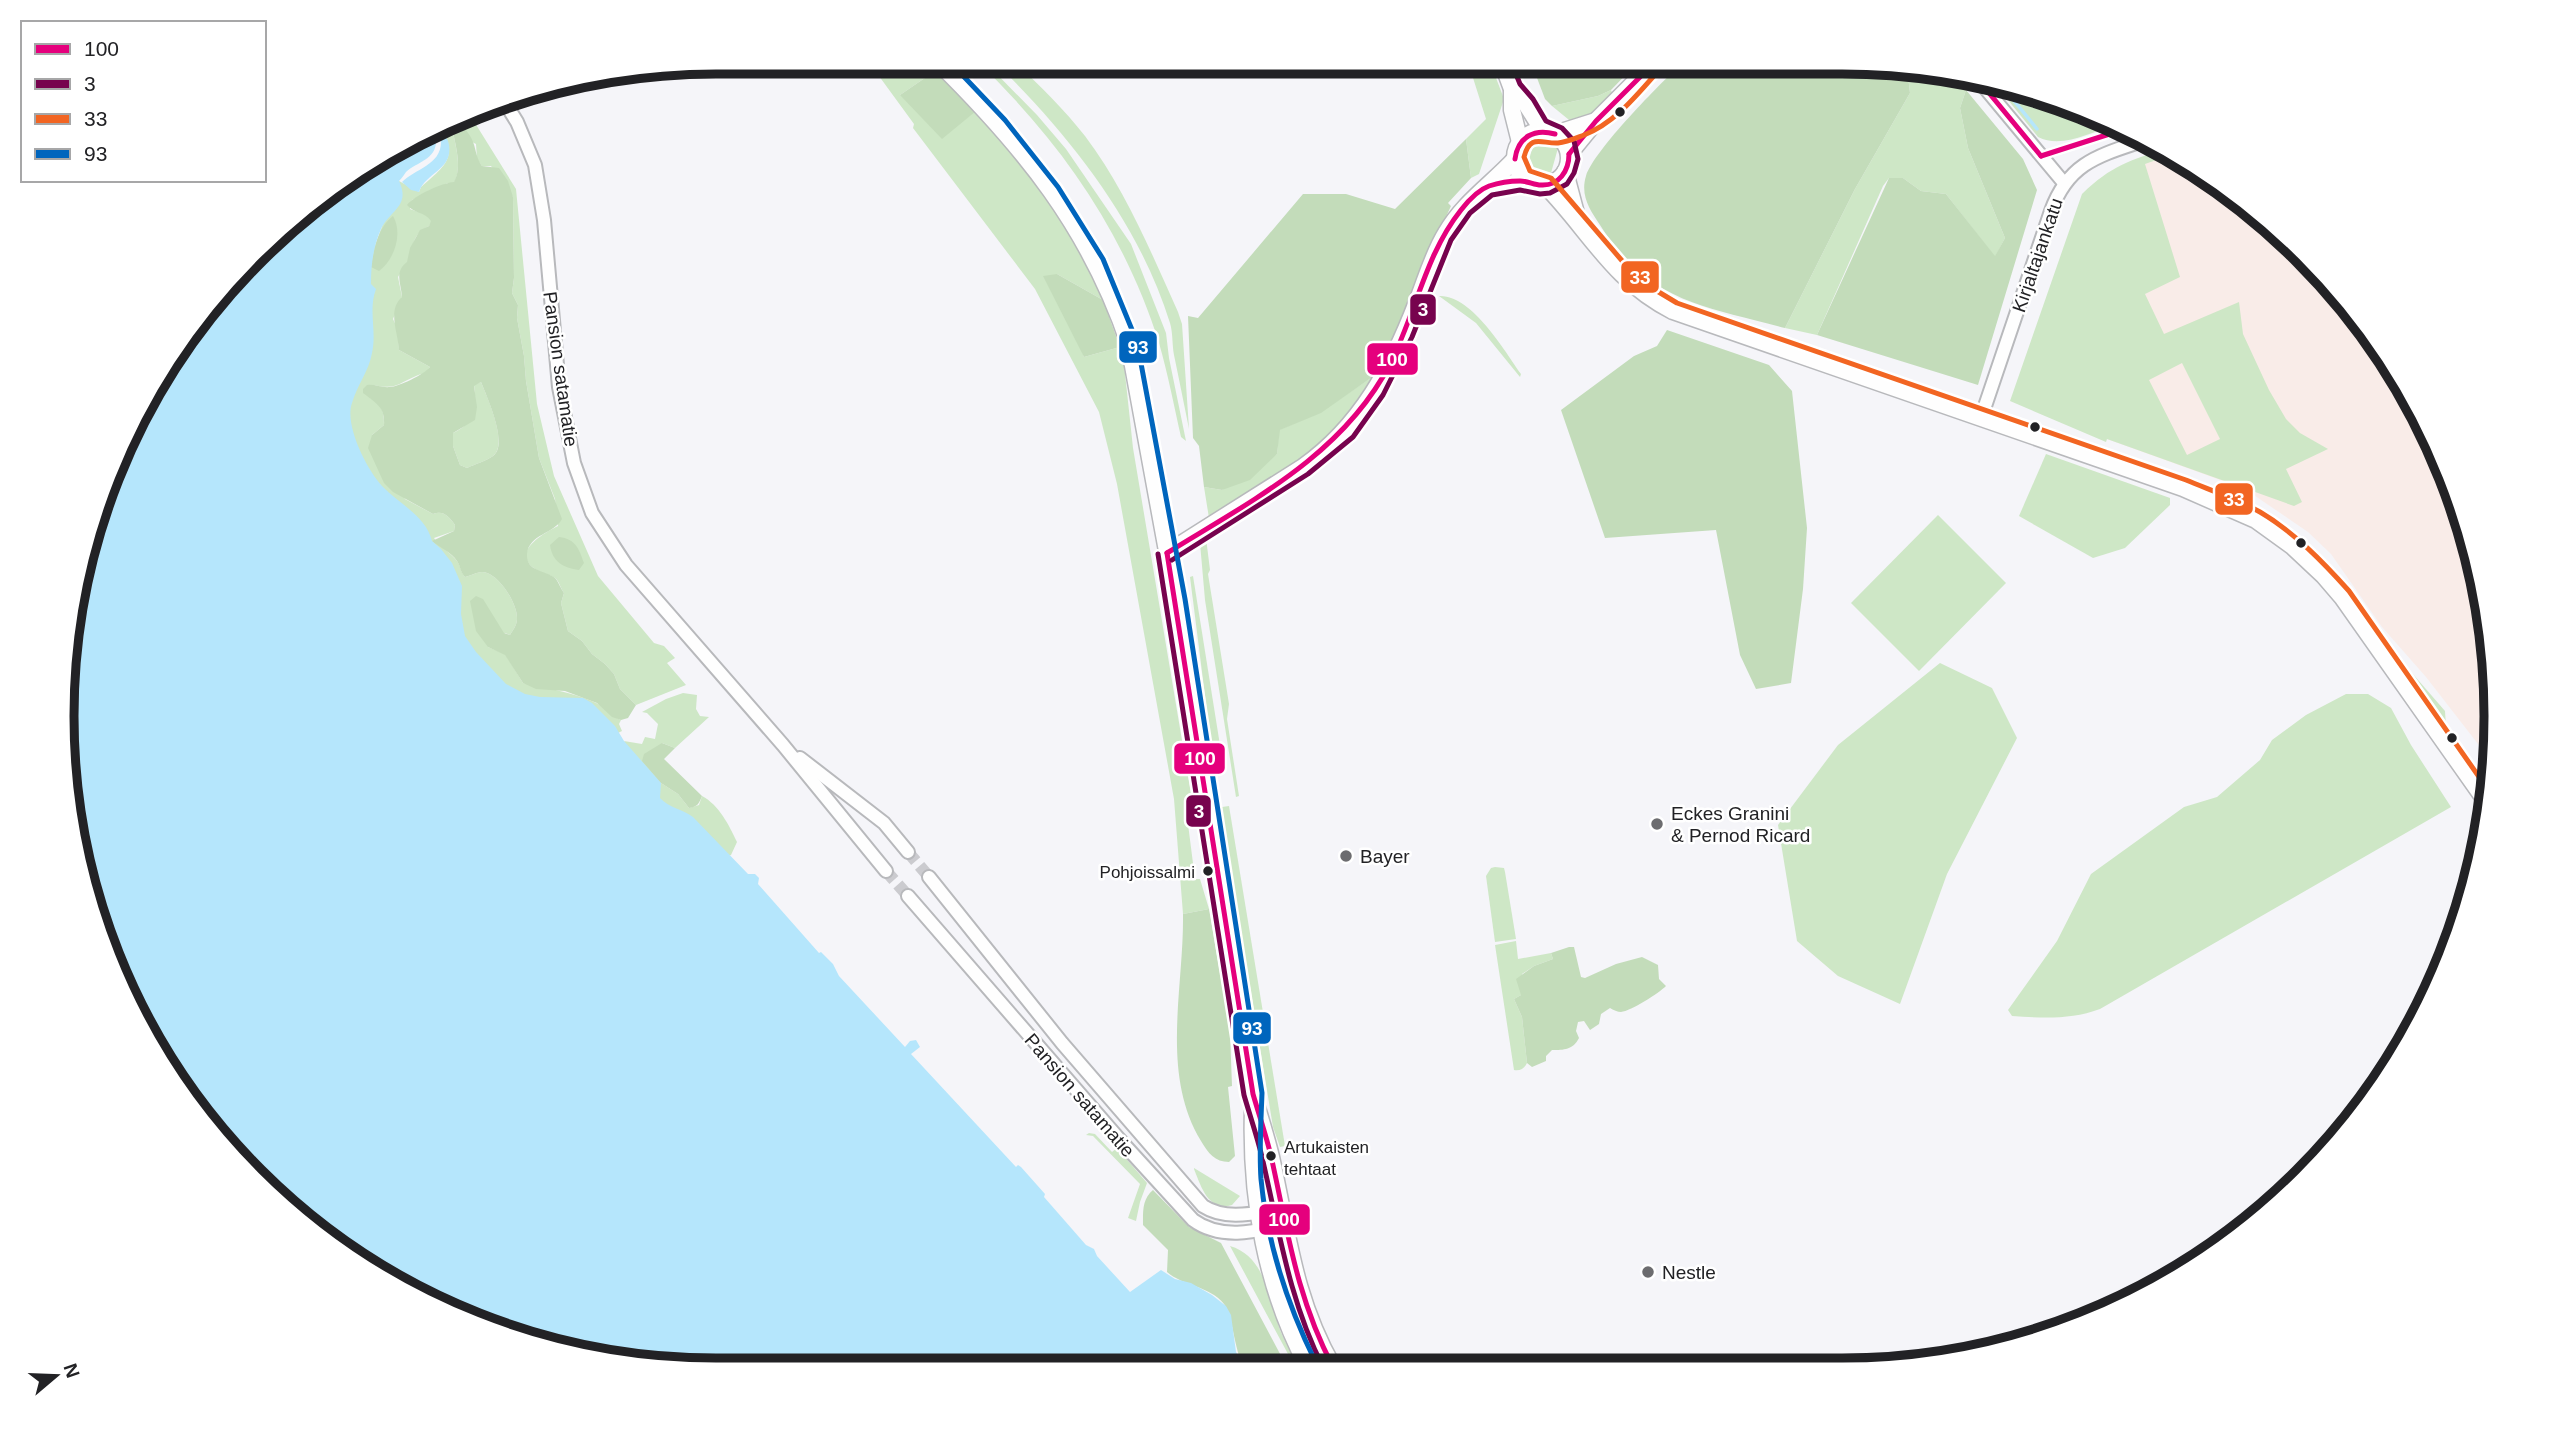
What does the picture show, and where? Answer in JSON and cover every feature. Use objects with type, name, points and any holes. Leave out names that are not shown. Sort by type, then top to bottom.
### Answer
[{"type":"street","points":[[950,74],[1032,163],[1073,223],[1119,316],[1134,367],[1167,552],[1253,1094],[1270,1155],[1302,1301],[1329,1358]]},
{"type":"street","points":[[1506,74],[1512,89],[1512,110],[1520,142],[1515,159],[1518,171],[1527,181]]},
{"type":"street","points":[[1578,221],[1566,172],[1569,154],[1596,121],[1643,74]]},
{"type":"street","points":[[1512,89],[1549,133],[1563,141],[1569,154]]},
{"type":"street","points":[[1987,90],[2064,183]]},
{"type":"street","name":"Pansion satamatie","points":[[508,108],[535,165],[544,220],[559,387],[574,463],[592,513],[626,565],[783,745],[886,871]]},
{"type":"street","points":[[1520,142],[1532,133],[1549,133],[1596,121]]},
{"type":"street","name":"Kirjaltajankatu","points":[[1981,418],[2051,212],[2064,183],[2090,162],[2134,144]]},
{"type":"street","points":[[1167,552],[1303,467],[1351,424],[1375,391],[1390,363],[1443,236],[1467,203],[1488,187],[1496,175],[1515,159]]},
{"type":"street","points":[[1488,187],[1527,181],[1545,185],[1557,181],[1566,172]]},
{"type":"street","points":[[1545,185],[1624,278],[1646,296],[1673,311],[2209,498],[2256,520],[2307,558],[2342,597],[2480,788]]},
{"type":"street","name":"Pansion satamatie","points":[[783,745],[884,823],[908,852]]},
{"type":"street","name":"Pansion satamatie","points":[[929,877],[1062,1043],[1194,1198],[1215,1212],[1258,1213],[1282,1217]]},
{"type":"street","name":"Pansion satamatie","points":[[908,896],[1100,1118],[1188,1215],[1202,1227],[1214,1231],[1246,1232],[1262,1230],[1282,1217]]},
{"type":"street","points":[[1253,1094],[1251,1156],[1258,1213],[1268,1262],[1281,1305],[1304,1358]]},
{"type":"shaded area","points":[[2160,158],[2163,160],[2233,206],[2266,233],[2325,292],[2352,325],[2398,395],[2436,470],[2463,550],[2479,632],[2483,674],[2483,751],[2426,677],[2382,627],[2331,554],[2308,532],[2245,489],[2107,439],[2145,163]]},
{"type":"green space","points":[[877,74],[931,74],[900,95],[976,111],[1026,167],[1078,246],[1103,300],[1057,274],[1084,357],[1120,347],[1123,355],[1133,448],[1192,800],[1188,824],[1195,879],[1200,879],[1209,909],[1183,914],[1174,799],[1117,484],[1099,412],[1035,289],[913,128],[914,124]]},
{"type":"green space","points":[[931,74],[938,74],[976,111],[942,139],[900,95]]},
{"type":"green space","points":[[990,74],[997,74],[1066,149],[1131,244],[1166,333],[1186,441],[1181,437],[1159,343],[1128,264],[1108,226],[1063,157]]},
{"type":"green space","points":[[1007,74],[1027,74],[1060,107],[1085,136],[1113,177],[1136,221],[1182,324],[1189,429],[1170,323],[1140,250],[1099,182]]},
{"type":"green space","points":[[1472,74],[1495,74],[1504,99],[1479,174],[1471,178],[1466,139],[1486,119]]},
{"type":"green space","points":[[1536,74],[1626,74],[1611,90],[1598,96],[1552,106],[1545,99]]},
{"type":"green space","points":[[1670,74],[1842,74],[1908,77],[1910,93],[1855,189],[1785,328],[1680,298],[1659,286],[1638,271],[1619,251],[1587,202],[1584,183],[1592,164],[1629,117]]},
{"type":"green space","points":[[1908,77],[1963,85],[1966,90],[1960,108],[1968,148],[2005,238],[1995,257],[1946,194],[1921,191],[1903,178],[1889,178],[1883,186],[1817,335],[1785,328],[1855,189],[1910,93]]},
{"type":"green space","points":[[1611,90],[1613,95],[1592,115],[1574,124],[1552,106],[1598,96]]},
{"type":"green space","points":[[1966,90],[2023,159],[2037,190],[1978,385],[1817,335],[1889,178],[1903,178],[1921,191],[1946,194],[1995,256],[2005,238],[1968,148],[1960,108]]},
{"type":"green space","points":[[2003,94],[2103,129],[2067,140],[2038,137]]},
{"type":"green space","points":[[474,121],[516,189],[537,404],[554,476],[598,576],[654,643],[664,646],[675,658],[667,663],[686,685],[636,705],[620,689],[614,674],[605,664],[568,631],[561,603],[564,593],[556,579],[528,563],[526,556],[532,544],[558,526],[555,499],[539,458],[517,318],[518,305],[512,293],[513,197],[491,166],[482,166],[477,159],[476,144],[453,132],[458,164],[454,183],[448,183],[412,200],[410,209],[427,215],[432,221],[417,236],[407,263],[398,277],[402,297],[393,319],[398,330],[399,350],[430,367],[424,373],[396,385],[373,385],[370,398],[381,409],[384,425],[372,435],[405,499],[433,514],[443,514],[455,525],[454,531],[434,538],[457,561],[465,577],[480,572],[488,573],[511,598],[516,613],[516,625],[510,635],[505,633],[488,647],[505,654],[523,683],[568,693],[598,704],[621,720],[619,724],[622,731],[618,733],[478,691],[331,408],[350,312],[399,181],[419,192],[446,162],[449,148],[443,135]]},
{"type":"green space","points":[[462,126],[471,137],[482,166],[499,168],[508,181],[513,197],[512,293],[518,305],[517,318],[539,458],[562,519],[532,542],[527,554],[528,560],[533,567],[556,579],[564,593],[561,603],[568,631],[605,664],[614,674],[620,689],[636,705],[628,718],[621,720],[612,717],[597,703],[565,691],[536,689],[523,683],[505,655],[488,647],[476,631],[470,601],[476,596],[483,599],[504,633],[510,635],[517,619],[511,598],[488,573],[480,572],[465,577],[455,558],[432,541],[454,531],[455,525],[451,519],[440,513],[433,514],[393,492],[384,483],[368,448],[372,435],[384,425],[384,419],[379,406],[363,393],[363,389],[367,385],[399,385],[430,367],[399,350],[394,315],[402,297],[399,278],[401,270],[420,230],[429,226],[431,221],[407,205],[429,190],[454,182],[458,164],[453,132]],"holes":[[[481,382],[498,432],[497,450],[490,458],[467,468],[460,465],[453,446],[453,433],[475,420],[477,407],[474,386]]]},
{"type":"green space","points":[[1466,139],[1471,178],[1448,203],[1451,206],[1378,373],[1321,413],[1280,430],[1277,454],[1250,480],[1222,490],[1204,487],[1199,446],[1193,438],[1188,316],[1198,318],[1303,194],[1346,194],[1395,209]]},
{"type":"green space","points":[[1534,142],[1558,148],[1551,173],[1527,167]]},
{"type":"green space","points":[[2152,154],[2160,159],[2145,164],[2180,277],[2145,294],[2164,334],[2239,302],[2243,334],[2286,419],[2300,433],[2328,449],[2286,469],[2302,502],[2294,506],[2107,439],[2106,442],[2010,401],[2082,194],[2112,170]],"holes":[[[2182,363],[2220,439],[2187,455],[2149,380]]]},
{"type":"green space","points":[[393,216],[397,230],[396,245],[389,260],[379,271],[371,267],[375,246],[380,232]]},
{"type":"green space","points":[[1057,274],[1103,300],[1120,347],[1084,357],[1043,276]]},
{"type":"green space","points":[[1439,296],[1463,304],[1475,314],[1506,352],[1521,374],[1520,377],[1476,323]]},
{"type":"green space","points":[[1430,299],[1413,343],[1392,385],[1351,442],[1307,479],[1214,535],[1212,533],[1349,437],[1385,388],[1425,302]]},
{"type":"green space","points":[[1667,330],[1769,365],[1792,391],[1807,528],[1803,589],[1791,683],[1756,689],[1740,655],[1716,530],[1605,538],[1561,410],[1634,356],[1657,346]]},
{"type":"green space","points":[[1378,373],[1349,417],[1308,456],[1209,518],[1204,487],[1222,490],[1277,454],[1279,430],[1321,412]]},
{"type":"green space","points":[[481,382],[492,409],[499,442],[493,456],[467,468],[460,465],[453,446],[453,433],[471,419],[475,407],[474,385]]},
{"type":"green space","points":[[2046,454],[2170,498],[2170,505],[2125,548],[2093,558],[2019,516]]},
{"type":"green space","points":[[1938,515],[2006,583],[1919,671],[1851,603]]},
{"type":"green space","points":[[559,537],[573,542],[578,549],[584,563],[579,570],[563,565],[553,555],[550,545]]},
{"type":"green space","points":[[1206,538],[1210,570],[1208,574],[1229,704],[1227,719],[1239,796],[1236,797],[1205,600],[1200,543]]},
{"type":"green space","points":[[1193,576],[1223,764],[1219,765],[1211,743],[1190,577]]},
{"type":"green space","points":[[2397,660],[2445,711],[2446,726],[2437,719]]},
{"type":"green space","points":[[1940,663],[1992,688],[2017,738],[1947,874],[1900,1004],[1838,976],[1797,941],[1778,825],[1838,745]]},
{"type":"green space","points":[[683,693],[697,695],[696,709],[700,716],[709,717],[675,748],[662,743],[661,783],[678,794],[689,808],[699,805],[702,796],[718,810],[737,842],[731,855],[725,857],[678,836],[624,741],[642,744],[645,737],[655,739],[658,724],[647,713],[642,712]]},
{"type":"green space","points":[[2346,694],[2368,694],[2391,708],[2451,807],[2100,1009],[2067,1017],[2012,1016],[2008,1010],[2057,941],[2091,874],[2184,807],[2217,797],[2260,760],[2272,740],[2306,715]]},
{"type":"green space","points":[[662,743],[675,748],[664,759],[702,796],[696,806],[689,808],[678,794],[661,783],[642,761],[644,754]]},
{"type":"green space","points":[[1229,806],[1285,1146],[1280,1147],[1273,1127],[1223,821],[1222,807]]},
{"type":"green space","points":[[1491,868],[1504,868],[1516,939],[1495,942],[1486,876]]},
{"type":"green space","points":[[1209,909],[1230,1032],[1232,1086],[1228,1087],[1235,1156],[1229,1162],[1212,1156],[1188,1115],[1178,1059],[1183,914]]},
{"type":"green space","points":[[1516,941],[1518,959],[1551,953],[1553,959],[1522,974],[1521,995],[1514,999],[1522,1017],[1527,1063],[1520,1070],[1514,1070],[1495,945]]},
{"type":"green space","points":[[1574,947],[1581,977],[1585,978],[1616,964],[1642,957],[1658,965],[1659,979],[1666,986],[1626,1011],[1610,1008],[1601,1014],[1599,1024],[1590,1030],[1584,1021],[1578,1022],[1576,1031],[1579,1038],[1574,1045],[1552,1050],[1546,1056],[1546,1061],[1532,1067],[1527,1063],[1522,1017],[1514,999],[1521,995],[1516,979],[1534,966],[1553,959],[1551,953]]},
{"type":"green space","points":[[1095,1134],[1112,1152],[1117,1148],[1147,1183],[1136,1221],[1128,1218],[1140,1184],[1093,1136],[1086,1135]]},
{"type":"green space","points":[[1194,1168],[1240,1196],[1232,1205],[1217,1205],[1207,1196]]},
{"type":"green space","points":[[1153,1190],[1189,1227],[1221,1243],[1282,1358],[1240,1358],[1224,1304],[1211,1293],[1167,1272],[1168,1250],[1143,1225],[1143,1211]]},
{"type":"green space","points":[[1230,1246],[1251,1259],[1264,1279],[1281,1332],[1294,1358],[1290,1358]]},
{"type":"water","points":[[444,134],[448,143],[447,160],[419,192],[411,190],[402,182],[437,156],[440,136]]},
{"type":"water","points":[[436,138],[432,154],[406,172],[399,181],[403,196],[401,202],[381,229],[376,243],[371,277],[371,284],[376,289],[373,305],[373,345],[366,372],[354,396],[350,412],[358,447],[376,479],[418,517],[432,541],[452,563],[462,586],[461,614],[465,636],[506,684],[525,694],[583,698],[592,703],[615,726],[624,741],[661,783],[660,798],[693,817],[748,874],[755,874],[759,878],[758,884],[819,953],[833,964],[839,976],[905,1047],[910,1041],[916,1040],[920,1047],[911,1054],[1016,1167],[1021,1167],[1045,1194],[1044,1197],[1086,1245],[1094,1249],[1097,1256],[1130,1292],[1161,1270],[1175,1279],[1191,1283],[1226,1306],[1231,1315],[1239,1358],[716,1358],[632,1353],[591,1346],[550,1337],[470,1310],[395,1272],[325,1226],[292,1199],[233,1140],[206,1107],[160,1037],[122,962],[108,923],[95,882],[79,800],[75,758],[75,674],[79,632],[95,550],[122,470],[140,432],[182,359],[206,325],[233,292],[292,233],[359,182]]},
{"type":"waterway","points":[[2010,96],[2037,129]]},
{"type":"tunnel","points":[[908,852],[929,877]]},
{"type":"tunnel","points":[[886,871],[908,896]]},
{"type":"transit line","name":"93","points":[[961,74],[1005,120],[1058,187],[1103,259],[1137,342],[1185,599],[1262,1093],[1260,1157],[1268,1227],[1280,1274],[1314,1358]]},
{"type":"transit line","name":"3","points":[[1172,560],[1308,474],[1353,437],[1383,395],[1412,337],[1451,240],[1470,213],[1492,195],[1520,190],[1550,193],[1567,184],[1578,159],[1574,141],[1562,128],[1546,121],[1516,74]]},
{"type":"transit line","name":"100","points":[[1569,154],[1596,121],[1643,74]]},
{"type":"transit line","name":"33","points":[[1655,74],[1607,123],[1565,142],[1533,142],[1524,157],[1530,171],[1551,178],[1624,263],[1657,291],[1677,303],[2186,480],[2260,512],[2308,548],[2349,591],[2481,780]]},
{"type":"transit line","name":"100","points":[[1987,90],[2041,156]]},
{"type":"transit line","name":"100","points":[[1515,159],[1520,145],[1528,136],[1540,132],[1555,134]]},
{"type":"transit line","name":"100","points":[[2041,156],[2112,133]]},
{"type":"transit line","name":"100","points":[[1167,553],[1292,473],[1347,425],[1390,364],[1438,246],[1461,210],[1477,193],[1500,183],[1553,183],[1565,172],[1569,154]]},
{"type":"transit line","name":"100","points":[[1167,553],[1253,1094],[1271,1156],[1302,1289],[1328,1358]]},
{"type":"transit line","name":"3","points":[[1158,554],[1244,1095],[1260,1149],[1293,1290],[1319,1358]]},
{"type":"place","name":"Eckes Granini & Pernod Ricard","points":[[1657,824]]},
{"type":"place","name":"Bayer","points":[[1346,856]]},
{"type":"place","name":"Pohjoissalmi","points":[[1208,871]]},
{"type":"place","name":"Artukaisten tehtaat","points":[[1271,1156]]},
{"type":"place","name":"Nestle","points":[[1648,1272]]}]
